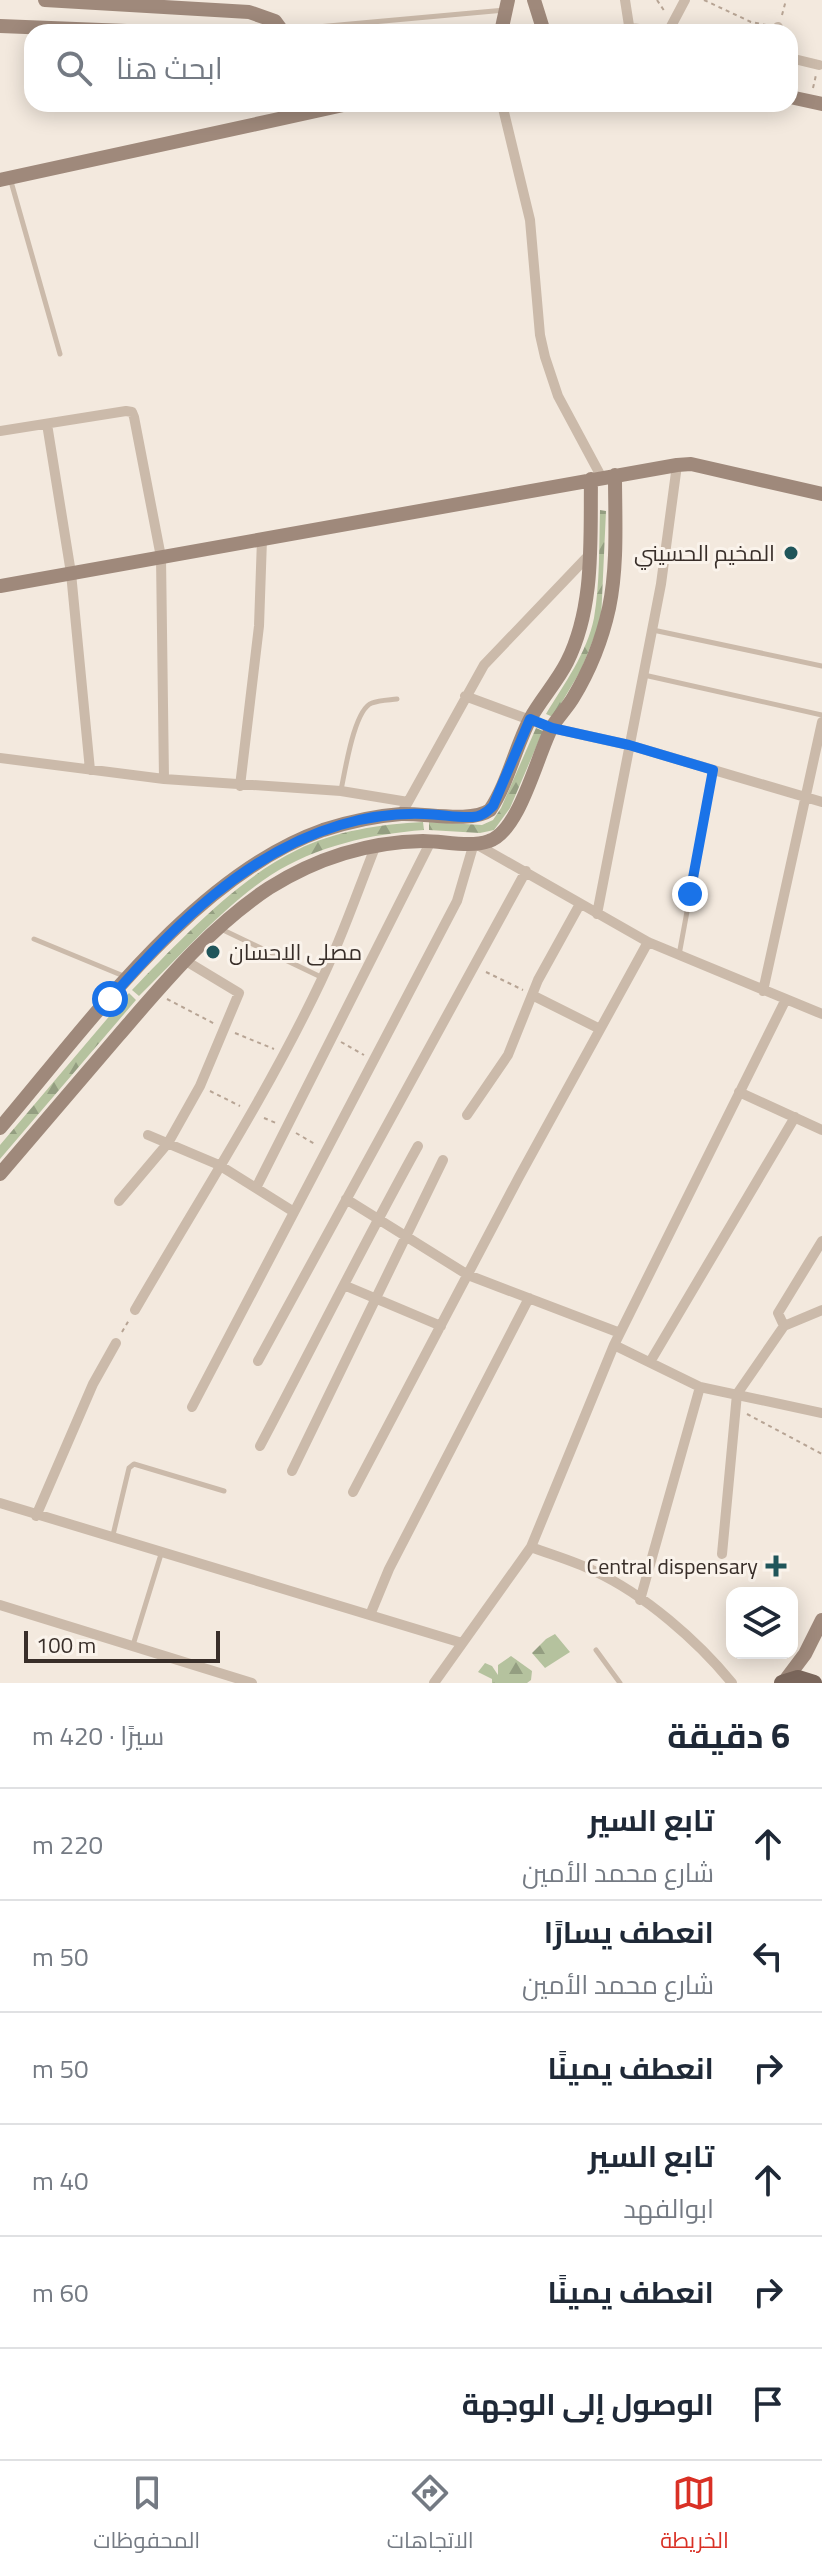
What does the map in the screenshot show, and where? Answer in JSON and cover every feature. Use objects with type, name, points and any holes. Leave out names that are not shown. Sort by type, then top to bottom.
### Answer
[{"type":"main road","points":[[45,0],[144,3],[249,12],[277,24]]},
{"type":"main road","points":[[534,0],[542,24]]},
{"type":"main road","points":[[502,24],[505,3]]},
{"type":"main road","points":[[0,26],[24,27]]},
{"type":"main road","points":[[798,99],[822,104]]},
{"type":"main road","points":[[5,178],[283,112]]},
{"type":"main road","points":[[0,586],[677,465],[691,464],[822,494]]},
{"type":"main road","points":[[0,1128],[128,978],[198,910],[273,854],[342,824],[404,808],[472,817],[493,806],[530,719],[560,675],[575,644],[583,614],[603,477]]},
{"type":"main road","points":[[0,1174],[186,961],[246,906],[286,878],[330,857],[376,845],[431,841],[474,843],[493,840],[509,825],[552,728],[587,673],[606,621],[614,570],[603,477]]},
{"type":"main road","points":[[783,1682],[799,1664],[822,1620]]},
{"type":"main road","points":[[783,1682],[798,1678],[814,1683]]},
{"type":"street","points":[[625,0],[629,24]]},
{"type":"street","points":[[671,24],[685,0]]},
{"type":"street","points":[[798,60],[819,65]]},
{"type":"street","points":[[504,112],[530,220],[545,357],[558,396],[603,477]]},
{"type":"street","points":[[0,431],[132,412],[161,557],[164,779]]},
{"type":"street","points":[[47,424],[71,573],[90,770]]},
{"type":"street","points":[[597,914],[652,630],[677,465]]},
{"type":"street","points":[[240,786],[259,626],[262,539]]},
{"type":"street","points":[[0,765],[0,756],[164,779],[341,791],[404,808],[484,665],[590,554]]},
{"type":"street","points":[[465,696],[552,728],[629,745],[822,802]]},
{"type":"street","points":[[763,991],[822,722]]},
{"type":"street","points":[[256,1188],[431,841]]},
{"type":"street","points":[[192,1407],[457,901],[474,843],[648,942],[822,1014]]},
{"type":"street","points":[[135,1310],[219,1165],[253,1113],[323,978],[376,845]]},
{"type":"street","points":[[258,1361],[526,871]]},
{"type":"street","points":[[467,1115],[508,1055],[532,995],[580,904]]},
{"type":"street","points":[[353,1492],[648,942]]},
{"type":"street","points":[[119,1201],[168,1143],[200,1086],[239,993],[186,961]]},
{"type":"street","points":[[532,995],[600,1029]]},
{"type":"street","points":[[434,1683],[531,1547],[614,1345],[785,1001]]},
{"type":"street","points":[[739,1092],[822,1130]]},
{"type":"street","points":[[650,1362],[795,1117]]},
{"type":"street","points":[[148,1135],[219,1165],[294,1212]]},
{"type":"street","points":[[260,1446],[418,1146]]},
{"type":"street","points":[[292,1471],[443,1160]]},
{"type":"street","points":[[346,1199],[468,1275],[620,1333]]},
{"type":"street","points":[[784,1326],[778,1313],[822,1241]]},
{"type":"street","points":[[346,1286],[441,1326]]},
{"type":"street","points":[[370,1615],[389,1569],[529,1298]]},
{"type":"street","points":[[722,1554],[737,1394],[784,1326],[822,1310]]},
{"type":"street","points":[[36,1516],[93,1384],[116,1343]]},
{"type":"street","points":[[614,1345],[700,1387],[822,1413]]},
{"type":"street","points":[[640,1600],[700,1387]]},
{"type":"street","points":[[0,1503],[462,1643]]},
{"type":"street","points":[[531,1547],[595,1571],[640,1600],[707,1652],[732,1683]]},
{"type":"street","points":[[0,1605],[252,1683]]},
{"type":"lane","points":[[338,24],[505,3]]},
{"type":"lane","points":[[5,178],[60,354]]},
{"type":"lane","points":[[652,630],[822,666]]},
{"type":"lane","points":[[643,675],[822,715]]},
{"type":"lane","points":[[341,791],[363,709],[370,703],[397,699]]},
{"type":"lane","points":[[679,956],[713,770]]},
{"type":"lane","points":[[220,929],[323,978]]},
{"type":"lane","points":[[34,939],[128,978]]},
{"type":"lane","points":[[112,1536],[129,1468],[134,1464],[224,1491]]},
{"type":"lane","points":[[133,1646],[162,1551]]},
{"type":"lane","points":[[596,1650],[620,1683]]},
{"type":"path","points":[[704,0],[758,24]]},
{"type":"path","points":[[780,24],[786,0]]},
{"type":"path","points":[[474,966],[532,995]]},
{"type":"path","points":[[200,1086],[326,1150]]},
{"type":"path","points":[[116,1343],[135,1310]]},
{"type":"path","points":[[736,1407],[822,1454]]},
{"type":"green space","points":[[600,510],[606,511],[601,620],[581,670],[553,717],[546,714],[580,656],[594,618]]},
{"type":"green space","points":[[536,728],[543,731],[510,808],[494,830],[480,833],[429,830],[429,822],[482,825],[493,820]]},
{"type":"green space","points":[[423,822],[424,830],[344,843],[288,865],[237,901],[139,996],[132,990],[209,913],[275,862],[311,843],[342,833]]},
{"type":"green space","points":[[129,993],[136,1000],[0,1159],[0,1145]]},
{"type":"green space","points":[[555,1634],[570,1652],[545,1668],[532,1653]]},
{"type":"green space","points":[[511,1656],[532,1671],[531,1680],[527,1683],[492,1683],[492,1679],[478,1672],[485,1663],[492,1666],[498,1675],[498,1665]]},
{"type":"place","name":"المخيم الحسيني","points":[[791,553]]},
{"type":"place","name":"مصلى الاحسان","points":[[213,952]]},
{"type":"place","name":"Central dispensary","points":[[776,1566]]},
{"type":"route","points":[[110,999],[155,949],[211,898],[249,869],[297,841],[342,824],[381,816],[422,814],[476,817],[486,812],[493,806],[530,719],[552,728],[629,745],[713,770],[690,894]]}]
